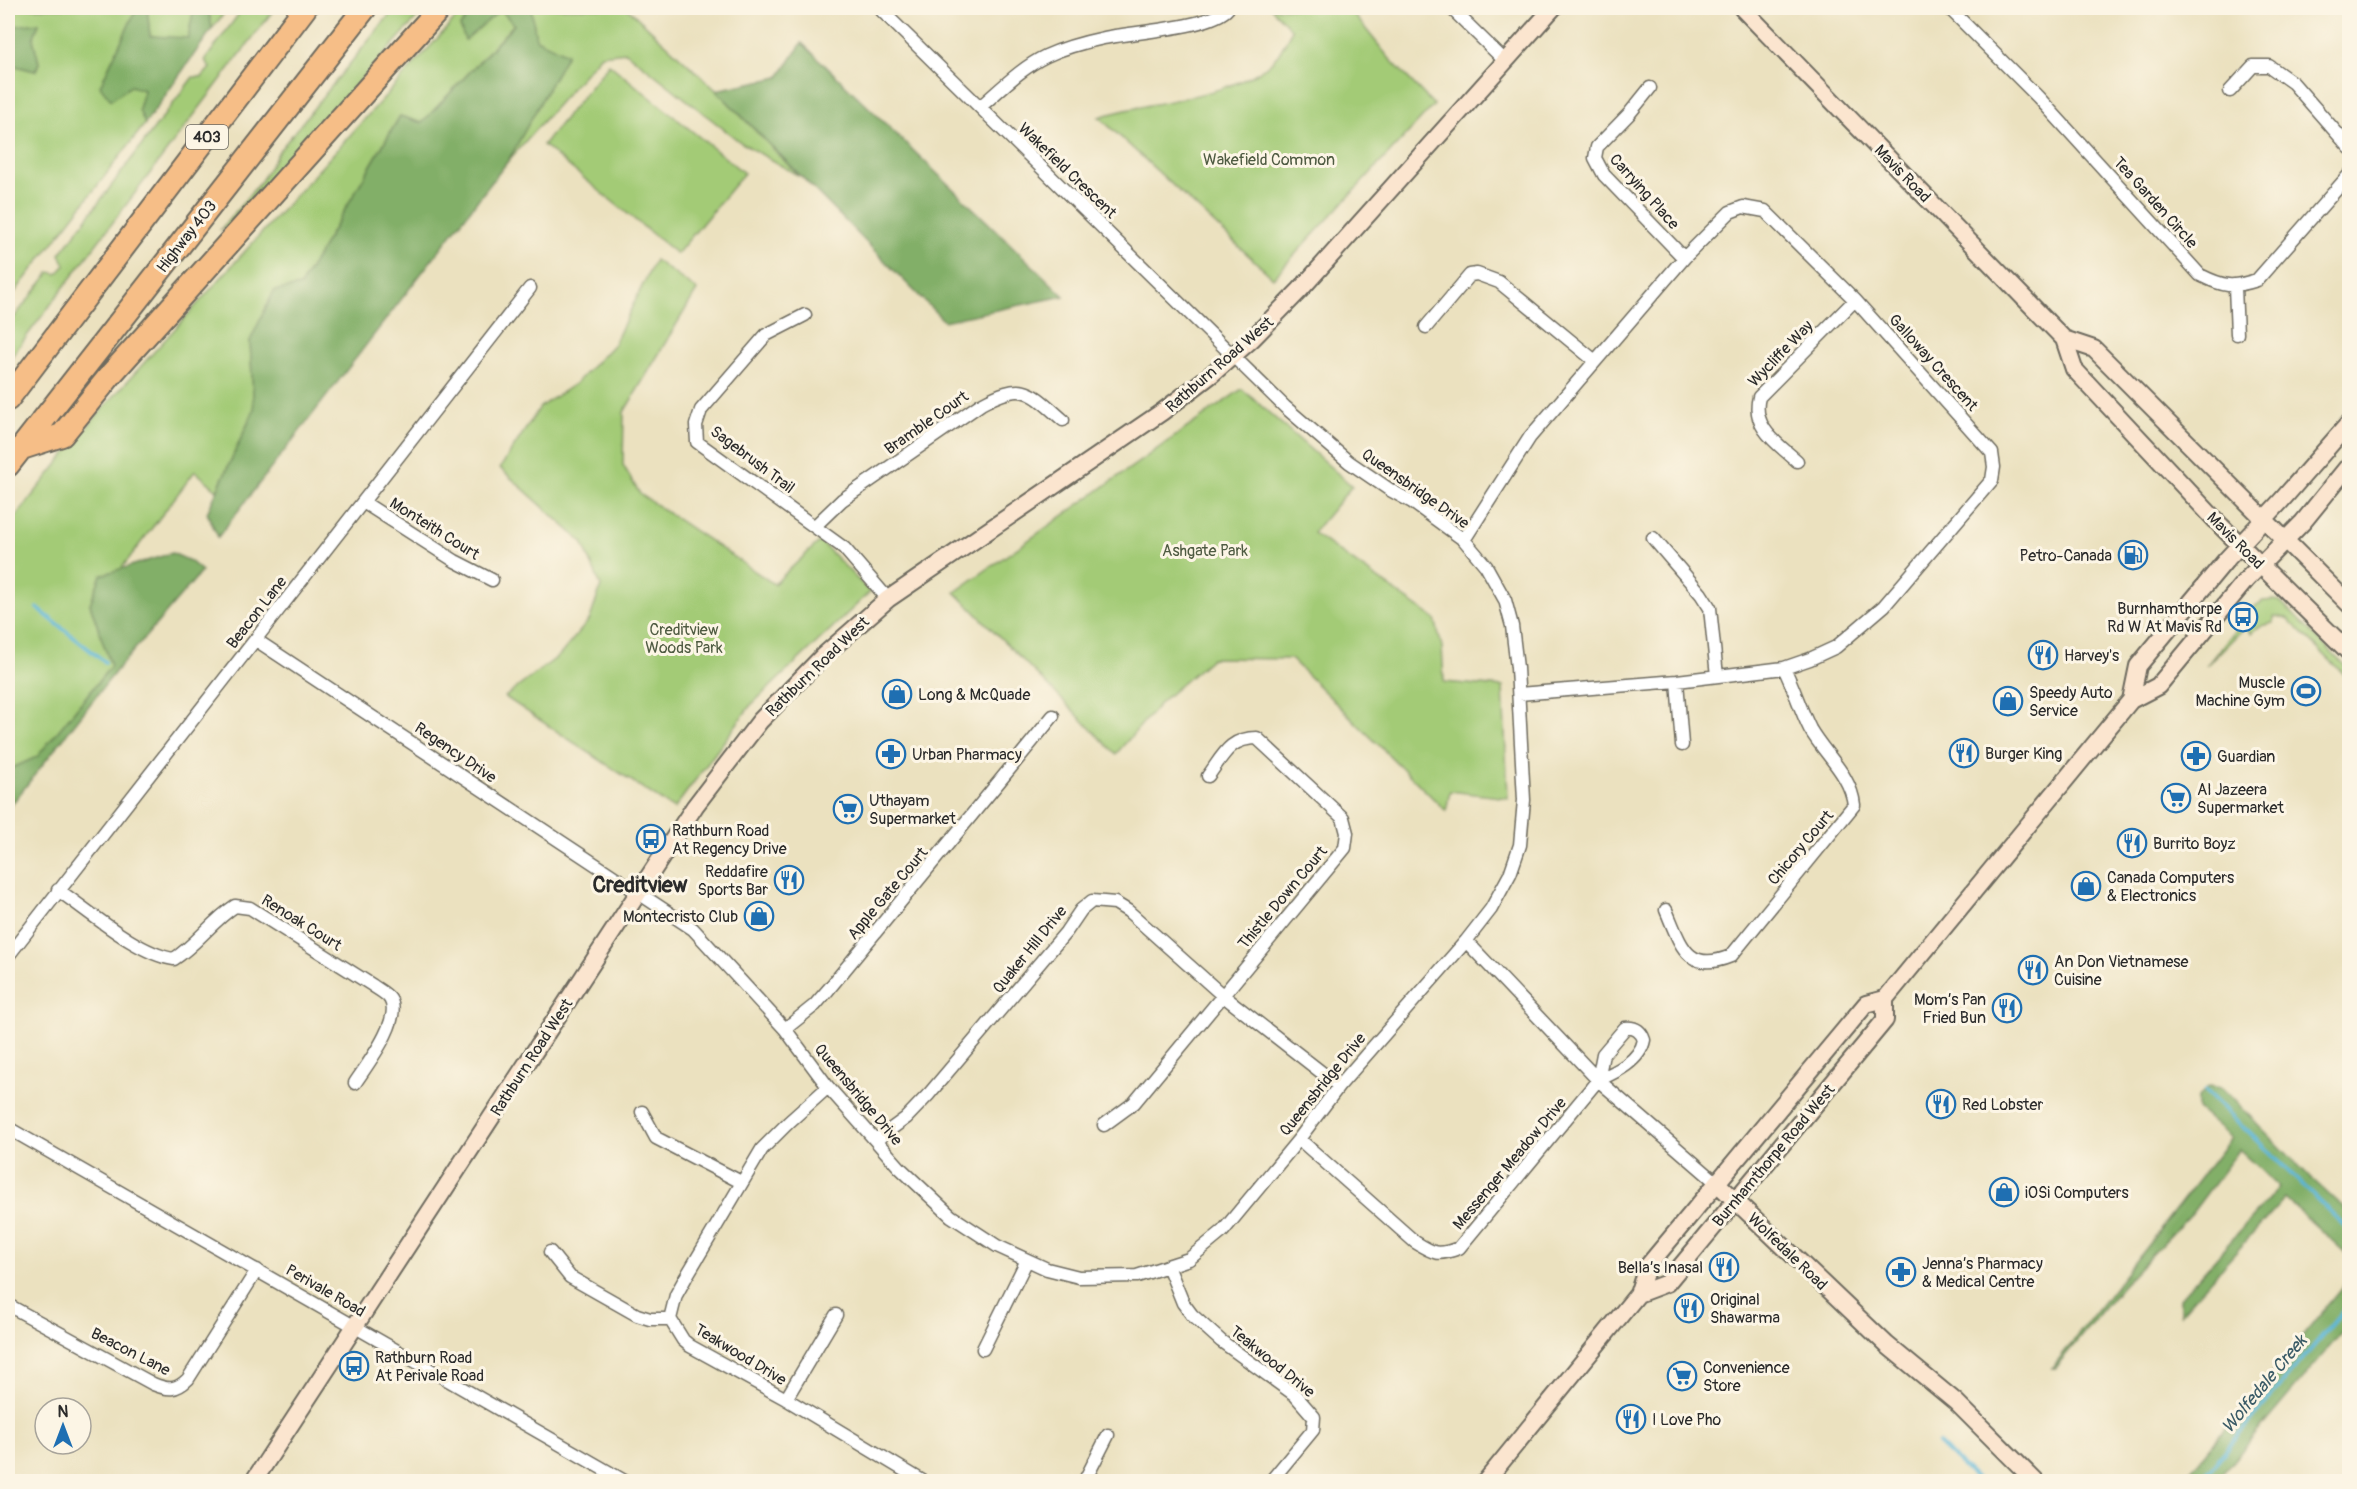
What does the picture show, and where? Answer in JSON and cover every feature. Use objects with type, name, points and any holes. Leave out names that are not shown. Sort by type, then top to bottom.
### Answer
[{"type":"highway","name":"403","points":[[8,399],[305,8]]},
{"type":"highway","name":"Highway 403","points":[[13,457],[365,8]]},
{"type":"highway","points":[[13,457],[62,435],[112,372],[440,8]]},
{"type":"main road","name":"Rathburn Road West","points":[[253,1482],[695,806],[760,721],[824,656],[888,599],[1162,412],[1233,356],[1300,290],[1553,8]]},
{"type":"main road","name":"Mavis Road","points":[[1742,8],[2064,339],[2094,349],[2349,605]]},
{"type":"main road","name":"Mavis Road","points":[[2064,339],[2073,369],[2240,545],[2349,653]]},
{"type":"main road","name":"Burnhamthorpe Road West","points":[[2131,700],[2138,666],[2240,545],[2349,422]]},
{"type":"main road","name":"Burnhamthorpe Road West","points":[[1485,1482],[1638,1294],[1647,1267],[1866,1004],[1885,999],[2131,700],[2158,686],[2261,565],[2303,522],[2349,464]]},
{"type":"main road","name":"Burnhamthorpe Road West","points":[[1638,1294],[1666,1283],[1885,1020],[1885,999]]},
{"type":"main road","name":"Wolfedale Road","points":[[1718,1183],[1887,1345],[1965,1410],[2036,1482]]},
{"type":"street","name":"Wakefield Crescent","points":[[879,8],[1233,356]]},
{"type":"street","points":[[980,107],[1022,71],[1046,56],[1102,38],[1205,21],[1228,8]]},
{"type":"street","points":[[1451,8],[1505,61]]},
{"type":"street","name":"Tea Garden Circle","points":[[1949,8],[2038,97],[2200,274],[2219,284],[2235,287]]},
{"type":"street","points":[[2230,91],[2253,66],[2270,66],[2293,83],[2349,148]]},
{"type":"street","name":"Carrying Place","points":[[1650,88],[1597,147],[1595,158],[1604,175],[1684,258]]},
{"type":"street","points":[[2237,334],[2235,287],[2257,280],[2349,174]]},
{"type":"street","name":"Galloway Crescent","points":[[1464,540],[1530,437],[1684,258],[1730,212],[1743,207],[1765,211],[1855,300],[1992,453],[1994,467],[1992,480],[1884,606],[1836,647],[1784,668],[1677,681],[1519,694]]},
{"type":"street","points":[[1426,327],[1470,275],[1477,274],[1499,282],[1595,361]]},
{"type":"street","name":"Beacon Lane","points":[[8,956],[530,288]]},
{"type":"street","name":"Wycliffe Way","points":[[1797,461],[1762,427],[1756,414],[1758,398],[1855,300]]},
{"type":"street","name":"Sagebrush Trail","points":[[805,315],[766,335],[701,410],[696,425],[697,442],[844,548],[888,599]]},
{"type":"street","name":"Queensbridge Drive","points":[[638,892],[693,929],[785,1029],[828,1087],[900,1168],[951,1216],[997,1246],[1047,1269],[1079,1278],[1137,1276],[1189,1259],[1223,1231],[1299,1139],[1339,1086],[1466,941],[1491,909],[1510,874],[1520,845],[1524,800],[1519,694],[1512,626],[1505,600],[1485,566],[1464,540],[1412,502],[1349,462],[1285,407],[1233,356]]},
{"type":"street","name":"Bramble Court","points":[[815,526],[842,500],[981,404],[1002,393],[1017,389],[1035,395],[1063,420]]},
{"type":"street","name":"Monteith Court","points":[[363,502],[455,561],[492,580]]},
{"type":"street","points":[[1653,538],[1701,594],[1710,608],[1717,676]]},
{"type":"street","name":"Regency Drive","points":[[256,640],[638,892]]},
{"type":"street","name":"Chicory Court","points":[[1666,910],[1679,940],[1692,957],[1705,963],[1718,962],[1731,956],[1854,805],[1853,790],[1824,751],[1809,726],[1784,668]]},
{"type":"street","points":[[1677,681],[1682,745]]},
{"type":"street","name":"Apple Gate Court","points":[[785,1029],[815,1005],[828,990],[1053,716]]},
{"type":"street","name":"Thistle Down Court","points":[[1208,776],[1233,743],[1244,738],[1257,738],[1343,818],[1347,833],[1345,848],[1221,994]]},
{"type":"street","name":"Renoak Court","points":[[58,890],[141,947],[159,957],[174,959],[188,950],[224,913],[235,906],[250,908],[372,985],[390,998],[393,1007],[391,1024],[355,1083]]},
{"type":"street","name":"Quaker Hill Drive","points":[[876,1140],[906,1118],[929,1094],[1066,932],[1081,910],[1092,901],[1115,903],[1128,911],[1221,994],[1339,1086]]},
{"type":"street","name":"Wolfedale Road","points":[[1466,941],[1598,1080],[1718,1183]]},
{"type":"street","points":[[1104,1125],[1134,1103],[1221,994]]},
{"type":"street","name":"Messenger Meadow Drive","points":[[1299,1139],[1415,1242],[1430,1251],[1445,1254],[1460,1248],[1598,1080]]},
{"type":"street","points":[[550,1252],[570,1277],[637,1315],[650,1319],[670,1319],[676,1295],[762,1149],[828,1087]]},
{"type":"street","points":[[642,1112],[656,1138],[741,1182]]},
{"type":"street","name":"Perivale Road","points":[[8,1128],[626,1482]]},
{"type":"street","points":[[983,1349],[1027,1260]]},
{"type":"street","name":"Teakwood Drive","points":[[1168,1266],[1183,1303],[1192,1315],[1221,1341],[1295,1395],[1314,1417],[1313,1430],[1270,1482]]},
{"type":"street","name":"Beacon Lane","points":[[8,1305],[153,1384],[167,1389],[179,1388],[188,1379],[257,1270]]},
{"type":"street","points":[[786,1399],[836,1315]]},
{"type":"street","name":"Teakwood Drive","points":[[670,1319],[683,1340],[690,1346],[786,1399],[921,1481]]},
{"type":"street","points":[[1084,1482],[1108,1435]]},
{"type":"green space","points":[[8,8],[137,8],[100,86],[131,86],[144,90],[139,110],[145,124],[8,301],[8,64],[36,71],[39,63],[33,39],[39,24],[8,27]]},
{"type":"green space","points":[[137,8],[147,8],[150,36],[188,38],[194,8],[208,8],[212,29],[145,124],[139,110],[144,90],[131,86],[111,100],[100,86]]},
{"type":"green space","points":[[147,8],[194,8],[188,39],[150,36]]},
{"type":"green space","points":[[208,8],[228,8],[212,29]]},
{"type":"green space","points":[[243,8],[275,8],[8,361],[8,325],[50,272],[57,274],[65,265],[60,254],[193,77],[202,77],[210,68],[205,60]]},
{"type":"green space","points":[[395,8],[426,8],[228,227],[221,229],[261,181],[279,151]]},
{"type":"green space","points":[[465,8],[475,8],[461,26],[501,10],[514,24],[422,123],[400,116],[300,286],[250,341],[254,410],[217,490],[195,471],[121,569],[101,575],[90,604],[111,666],[37,757],[8,770],[8,526],[96,416]]},
{"type":"green space","points":[[475,8],[531,8],[536,39],[567,54],[508,161],[218,537],[207,513],[254,410],[250,341],[274,291],[300,286],[400,116],[422,123],[514,25],[501,10],[465,40],[460,26]]},
{"type":"green space","points":[[531,8],[627,8],[716,90],[799,176],[740,142],[626,52],[601,55],[508,161],[567,54],[536,39]]},
{"type":"green space","name":"Wakefield Common","points":[[1271,8],[1349,8],[1389,58],[1434,105],[1273,278],[1099,117],[1220,89],[1263,69],[1278,55],[1292,30]]},
{"type":"green space","points":[[39,23],[33,39],[39,63],[35,71],[8,64],[8,27]]},
{"type":"green space","points":[[802,43],[1064,296],[944,321],[716,90],[779,77]]},
{"type":"green space","points":[[609,64],[744,173],[677,254],[543,145]]},
{"type":"green space","name":"Creditview Woods Park","points":[[655,260],[697,290],[624,412],[623,465],[640,494],[774,584],[820,541],[870,592],[750,706],[674,809],[505,697],[560,655],[590,619],[601,586],[582,542],[500,468],[540,407],[576,383],[614,344]]},
{"type":"green space","name":"Ashgate Park","points":[[1242,389],[1352,486],[1313,533],[1435,619],[1442,647],[1444,682],[1503,687],[1508,798],[1450,791],[1446,811],[1291,659],[1212,658],[1162,701],[1116,754],[955,592]]},
{"type":"green space","points":[[172,553],[190,561],[202,571],[116,671],[8,809],[8,770],[37,757],[111,666],[90,604],[101,575]]},
{"type":"green space","points":[[2263,601],[2280,601],[2349,670],[2349,679],[2287,618],[2274,616],[2274,623],[2260,626],[2252,633],[2245,627],[2206,666],[2255,606]]},
{"type":"green space","points":[[2209,1086],[2222,1088],[2349,1213],[2349,1256],[2285,1198],[2180,1314],[2180,1298],[2279,1187],[2239,1150],[2192,1213],[2122,1286],[2055,1368],[2052,1368],[2231,1138],[2197,1109],[2197,1098]]},
{"type":"green space","points":[[2349,1279],[2349,1324],[2216,1481],[2182,1481]]},
{"type":"waterway","points":[[37,608],[105,662]]},
{"type":"waterway","points":[[2205,1090],[2350,1231]]},
{"type":"waterway","name":"Wolfedale Creek","points":[[2199,1482],[2350,1303]]},
{"type":"waterway","name":"Wolfedale Creek","points":[[1938,1443],[1979,1482]]},
{"type":"place","name":"Petro-Canada","points":[[2133,555]]},
{"type":"place","name":"Burnhamthorpe Rd W At Mavis Rd","points":[[2243,617]]},
{"type":"place","name":"Harvey's","points":[[2043,655]]},
{"type":"place","name":"Muscle Machine Gym","points":[[2306,691]]},
{"type":"place","name":"Long & McQuade","points":[[897,694]]},
{"type":"place","name":"Speedy Auto Service","points":[[2008,701]]},
{"type":"place","name":"Burger King","points":[[1964,753]]},
{"type":"place","name":"Urban Pharmacy","points":[[891,754]]},
{"type":"place","name":"Guardian","points":[[2196,756]]},
{"type":"place","name":"Al Jazeera Supermarket","points":[[2176,798]]},
{"type":"place","name":"Uthayam Supermarket","points":[[848,809]]},
{"type":"place","name":"Rathburn Road At Regency Drive","points":[[651,839]]},
{"type":"place","name":"Burrito Boyz","points":[[2132,843]]},
{"type":"place","name":"Reddafire Sports Bar","points":[[789,880]]},
{"type":"place","name":"Canada Computers & Electronics","points":[[2086,886]]},
{"type":"place","name":"Montecristo Club","points":[[759,916]]},
{"type":"place","name":"An Don Vietnamese Cuisine","points":[[2033,970]]},
{"type":"place","name":"Mom’s Pan Fried Bun","points":[[2007,1008]]},
{"type":"place","name":"Red Lobster","points":[[1941,1104]]},
{"type":"place","name":"iOSi Computers","points":[[2004,1192]]},
{"type":"place","name":"Bella’s Inasal","points":[[1724,1267]]},
{"type":"place","name":"Jenna’s Pharmacy & Medical Centre","points":[[1901,1272]]},
{"type":"place","name":"Original Shawarma","points":[[1689,1308]]},
{"type":"place","name":"Rathburn Road At Perivale Road","points":[[354,1366]]},
{"type":"place","name":"Convenience Store","points":[[1682,1376]]},
{"type":"place","name":"I Love Pho","points":[[1631,1419]]},
{"type":"district","name":"Creditview","points":[[640,884]]}]
